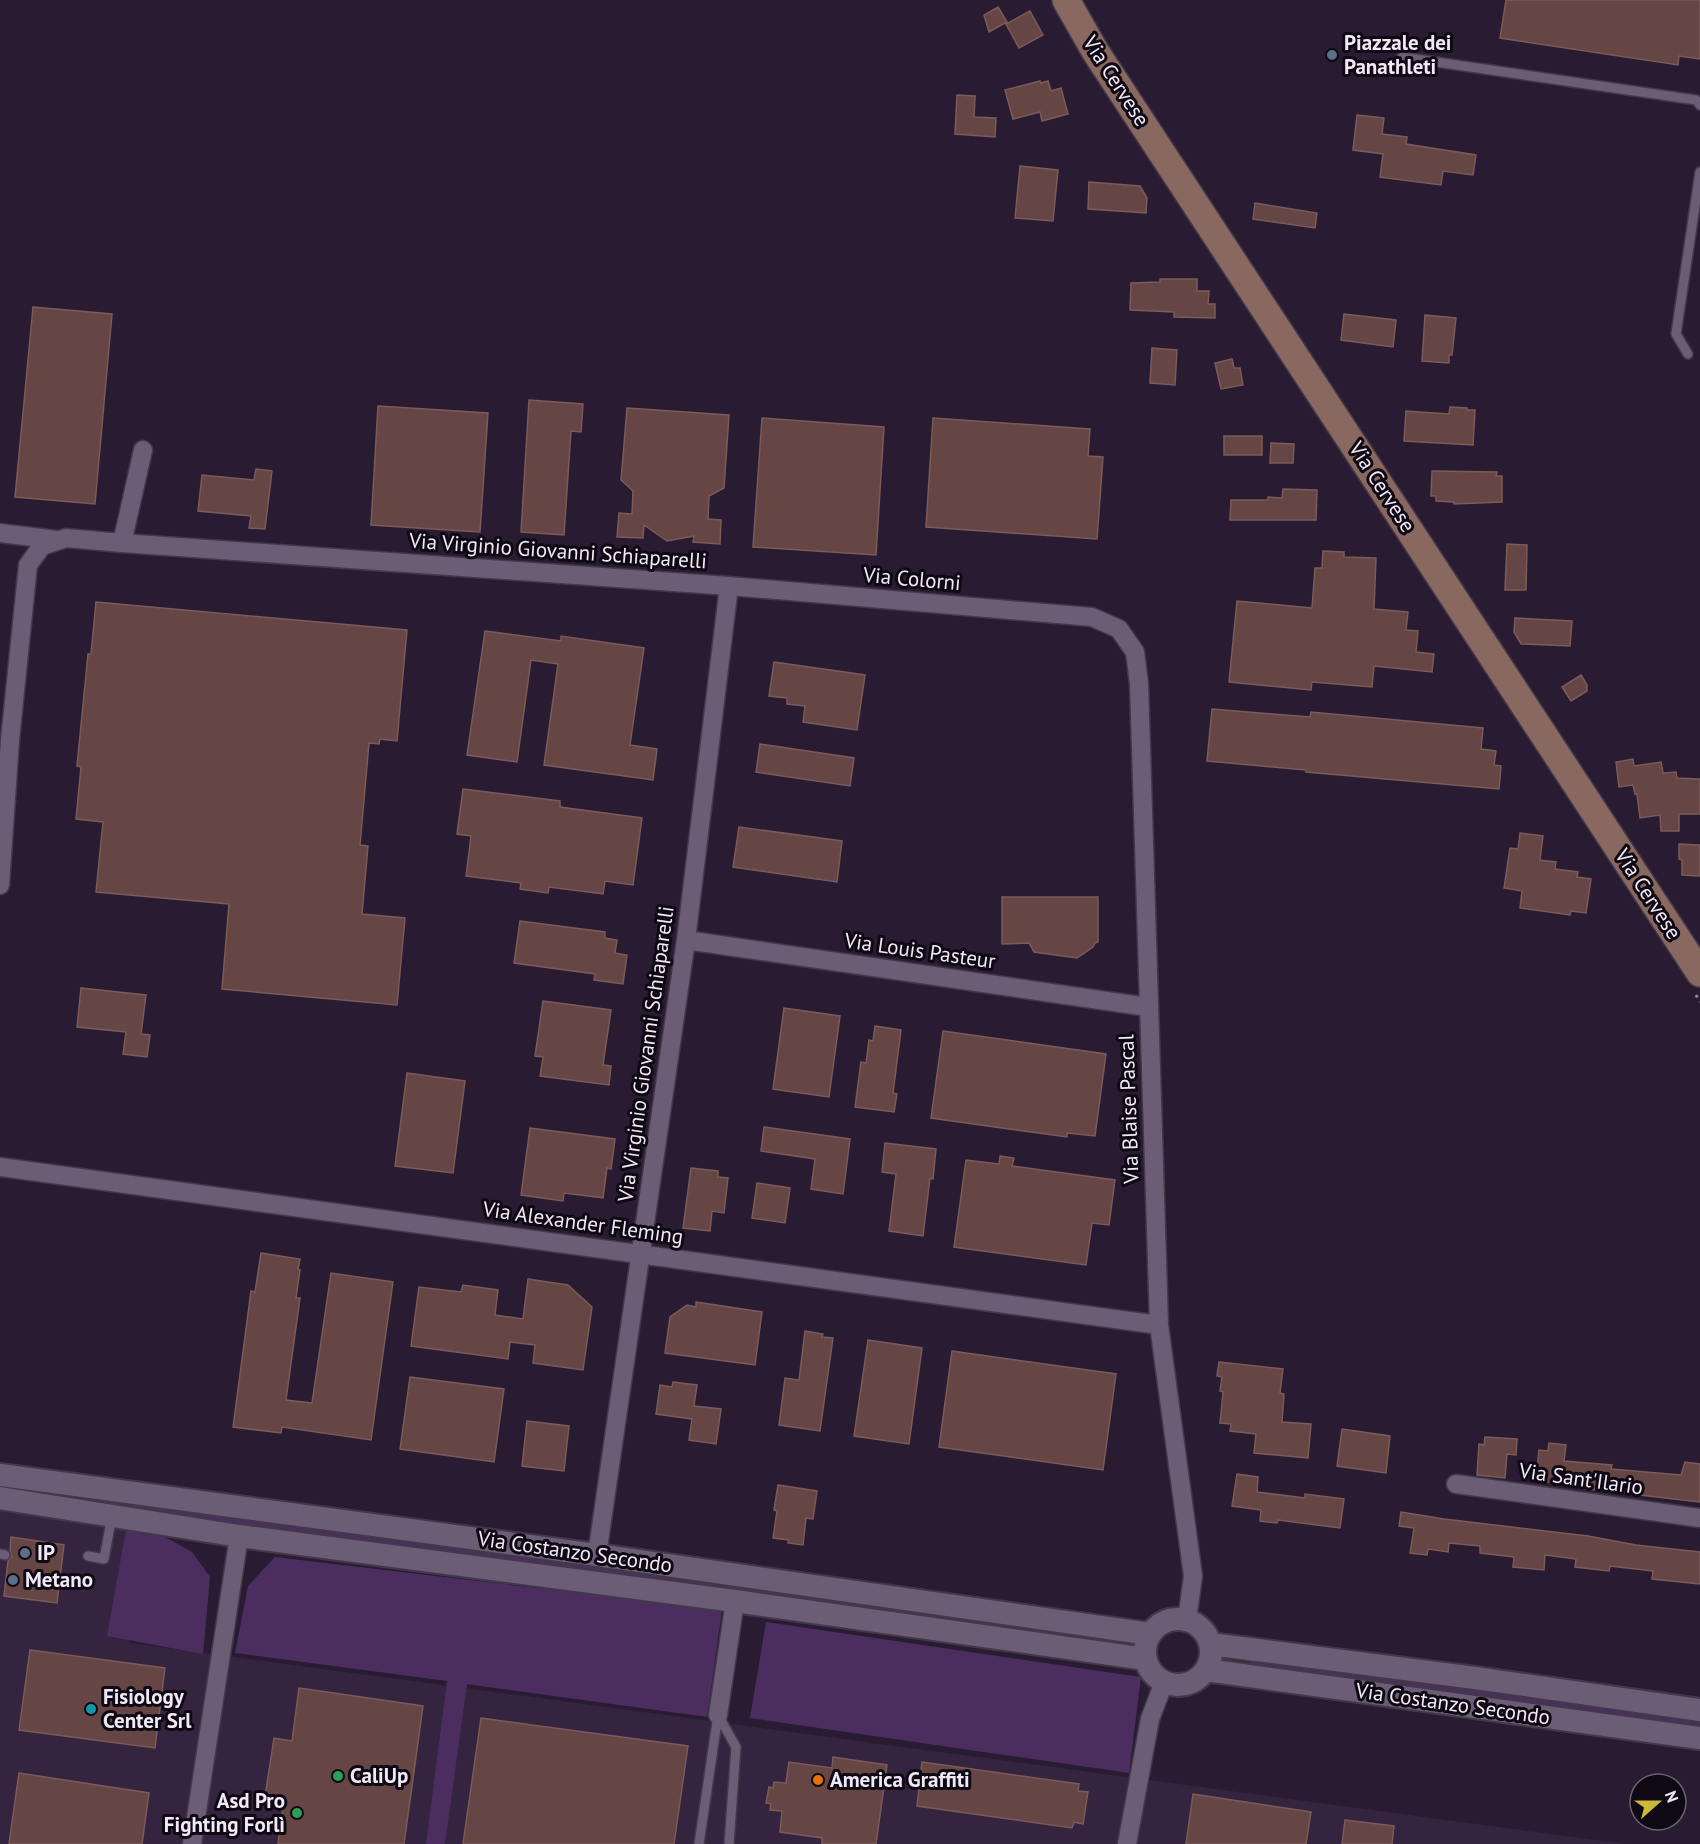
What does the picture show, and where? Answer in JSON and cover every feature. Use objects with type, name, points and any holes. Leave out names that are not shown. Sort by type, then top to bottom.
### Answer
[{"type":"main road","name":"Via Cervese","points":[[1066,0],[1095,51],[1691,946],[1700,973]]},
{"type":"street","points":[[122,543],[142,450]]},
{"type":"street","name":"Via Virginio Giovanni Schiaparelli","points":[[0,533],[57,541],[66,538],[729,586],[686,940],[597,1555]]},
{"type":"street","points":[[0,885],[5,740],[28,565],[42,546],[57,541]]},
{"type":"street","name":"Via Colorni","points":[[729,586],[1092,617]]},
{"type":"street","name":"Via Blaise Pascal","points":[[1092,617],[1119,628],[1136,652],[1139,684],[1160,1325],[1193,1576],[1187,1620]]},
{"type":"street","name":"Via Louis Pasteur","points":[[686,940],[1148,1007]]},
{"type":"street","name":"Via Alexander Fleming","points":[[0,1167],[1160,1325]]},
{"type":"street","name":"Via Costanzo Secondo","points":[[0,1475],[597,1555],[1150,1634]]},
{"type":"street","name":"Via Sant'Ilario","points":[[1456,1484],[1700,1518]]},
{"type":"street","name":"Via Costanzo Secondo","points":[[0,1498],[238,1536],[735,1601],[1146,1659]]},
{"type":"street","points":[[192,1844],[238,1536]]},
{"type":"street","points":[[718,1715],[735,1601]]},
{"type":"street","points":[[1187,1620],[1202,1629],[1210,1644],[1210,1662],[1206,1670],[1192,1682],[1183,1685],[1164,1682],[1149,1668],[1146,1659],[1145,1650],[1150,1634],[1166,1621],[1187,1620]]},
{"type":"street","name":"Via Costanzo Secondo","points":[[1210,1644],[1700,1710]]},
{"type":"street","name":"Via Costanzo Secondo","points":[[1206,1670],[1700,1738]]},
{"type":"street","points":[[1127,1844],[1149,1719],[1164,1682]]},
{"type":"lane","points":[[1402,57],[1696,100],[1700,105]]},
{"type":"lane","points":[[1688,354],[1676,334],[1700,172]]},
{"type":"lane","points":[[88,1556],[104,1559],[112,1516]]},
{"type":"lane","points":[[699,1844],[718,1715]]},
{"type":"lane","points":[[718,1715],[736,1747],[729,1844]]},
{"type":"shaded area","points":[[0,1473],[126,1492],[130,1643],[1625,1844],[0,1844]]},
{"type":"shaded area","points":[[0,1483],[1116,1638],[1114,1648],[0,1493]]},
{"type":"shaded area","points":[[126,1530],[165,1537],[192,1552],[210,1577],[203,1654],[107,1636]]},
{"type":"shaded area","points":[[275,1557],[722,1610],[707,1717],[467,1684],[445,1844],[426,1844],[447,1681],[235,1653],[248,1586]]},
{"type":"shaded area","points":[[766,1622],[1141,1677],[1129,1773],[750,1718]]},
{"type":"shaded area","points":[[1252,1657],[1700,1720],[1700,1730],[1250,1667]]},
{"type":"building","points":[[1506,0],[1700,0],[1700,59],[1679,56],[1678,65],[1500,38]]},
{"type":"building","points":[[998,7],[1007,22],[989,32],[984,15]]},
{"type":"building","points":[[1030,11],[1043,35],[1019,48],[1006,24]]},
{"type":"building","points":[[1040,81],[1041,83],[1048,81],[1051,91],[1061,88],[1068,114],[1042,121],[1040,112],[1013,119],[1005,90]]},
{"type":"building","points":[[957,95],[975,96],[974,117],[996,118],[995,137],[955,134]]},
{"type":"building","points":[[1357,115],[1384,118],[1382,134],[1407,137],[1406,144],[1476,155],[1473,175],[1443,171],[1441,185],[1380,177],[1383,154],[1353,150]]},
{"type":"building","points":[[1020,166],[1058,170],[1053,221],[1015,218]]},
{"type":"building","points":[[1089,182],[1140,186],[1147,198],[1146,213],[1088,209]]},
{"type":"building","points":[[1255,203],[1317,213],[1315,228],[1253,219]]},
{"type":"building","points":[[1160,279],[1197,279],[1197,291],[1209,291],[1208,304],[1215,304],[1215,318],[1174,317],[1174,312],[1130,310],[1131,283],[1160,282]]},
{"type":"building","points":[[33,307],[112,314],[95,504],[15,497]]},
{"type":"building","points":[[1344,314],[1396,320],[1393,347],[1341,340]]},
{"type":"building","points":[[1425,315],[1456,318],[1449,363],[1422,361]]},
{"type":"building","points":[[1152,348],[1177,350],[1175,385],[1150,383]]},
{"type":"building","points":[[1232,359],[1234,368],[1240,368],[1243,385],[1221,389],[1215,363]]},
{"type":"building","points":[[529,400],[583,404],[581,432],[571,431],[564,535],[521,532]]},
{"type":"building","points":[[378,406],[488,413],[480,532],[371,525]]},
{"type":"building","points":[[1450,407],[1475,410],[1473,445],[1404,441],[1406,411],[1449,414]]},
{"type":"building","points":[[627,408],[729,415],[724,488],[709,496],[708,519],[721,520],[720,544],[693,542],[694,536],[667,541],[644,525],[643,538],[617,537],[619,513],[632,514],[633,491],[621,480]]},
{"type":"building","points":[[762,418],[884,427],[876,555],[753,547]]},
{"type":"building","points":[[933,418],[1090,429],[1088,456],[1103,457],[1097,539],[926,527]]},
{"type":"building","points":[[1224,436],[1262,436],[1262,455],[1224,455]]},
{"type":"building","points":[[1271,443],[1294,444],[1293,463],[1270,463]]},
{"type":"building","points":[[256,469],[272,471],[265,529],[249,528],[251,516],[198,511],[202,475],[254,480]]},
{"type":"building","points":[[1432,471],[1497,472],[1496,476],[1502,476],[1502,502],[1454,504],[1454,502],[1436,501],[1436,496],[1431,496]]},
{"type":"building","points":[[1283,489],[1317,490],[1316,520],[1230,520],[1231,500],[1282,498]]},
{"type":"building","points":[[1507,544],[1527,545],[1526,590],[1505,590]]},
{"type":"building","points":[[1323,551],[1344,552],[1344,557],[1376,558],[1374,609],[1408,612],[1406,630],[1418,631],[1416,652],[1434,654],[1432,672],[1374,666],[1372,687],[1312,682],[1311,690],[1229,682],[1237,601],[1312,608],[1315,568],[1322,568]]},
{"type":"building","points":[[96,602],[407,630],[397,741],[380,739],[379,744],[369,743],[360,845],[368,846],[362,914],[405,918],[397,1005],[222,989],[229,904],[96,892],[103,822],[76,819],[81,767],[77,766],[88,654],[91,654]]},
{"type":"building","points":[[1515,618],[1572,621],[1570,646],[1521,644],[1514,632]]},
{"type":"building","points":[[485,631],[561,641],[561,636],[644,648],[630,745],[657,749],[653,780],[544,765],[558,664],[531,660],[517,762],[467,755]]},
{"type":"building","points":[[774,662],[865,675],[857,730],[803,722],[805,706],[787,704],[787,698],[769,696]]},
{"type":"building","points":[[1581,675],[1587,685],[1587,691],[1571,701],[1562,687]]},
{"type":"building","points":[[1212,709],[1310,717],[1311,712],[1483,728],[1481,749],[1496,751],[1494,765],[1501,766],[1499,789],[1207,761]]},
{"type":"building","points":[[760,744],[854,758],[850,786],[756,772]]},
{"type":"building","points":[[1633,759],[1634,766],[1661,762],[1663,773],[1676,772],[1677,778],[1700,779],[1700,814],[1679,814],[1679,831],[1661,831],[1660,815],[1640,818],[1637,794],[1635,794],[1633,785],[1619,787],[1616,762]]},
{"type":"building","points":[[463,789],[560,801],[560,807],[642,818],[633,885],[605,881],[603,894],[549,887],[548,893],[520,889],[521,883],[466,876],[471,836],[457,834]]},
{"type":"building","points":[[739,827],[842,841],[837,882],[733,867]]},
{"type":"building","points":[[1520,833],[1543,836],[1540,860],[1556,862],[1555,869],[1578,872],[1577,877],[1591,879],[1586,913],[1571,911],[1570,915],[1520,908],[1522,891],[1504,888],[1510,848],[1518,849]]},
{"type":"building","points":[[1679,844],[1700,845],[1700,876],[1682,875]]},
{"type":"building","points":[[1002,897],[1098,897],[1098,942],[1077,958],[1034,952],[1029,943],[1002,944]]},
{"type":"building","points":[[520,921],[605,932],[605,938],[617,940],[615,953],[627,955],[623,984],[594,980],[595,974],[514,963]]},
{"type":"building","points":[[81,988],[146,995],[141,1034],[150,1035],[147,1057],[123,1054],[126,1032],[77,1027]]},
{"type":"building","points":[[543,1001],[611,1010],[603,1065],[611,1066],[609,1085],[540,1076],[543,1057],[535,1056]]},
{"type":"building","points":[[784,1008],[840,1016],[829,1097],[773,1089]]},
{"type":"building","points":[[875,1026],[901,1030],[893,1093],[897,1094],[894,1112],[855,1107],[861,1062],[866,1063],[869,1040],[873,1041]]},
{"type":"building","points":[[943,1031],[1106,1054],[1095,1136],[1067,1133],[1067,1137],[931,1118]]},
{"type":"building","points":[[407,1073],[465,1081],[453,1173],[395,1166]]},
{"type":"building","points":[[764,1127],[850,1139],[843,1194],[811,1189],[815,1159],[761,1151]]},
{"type":"building","points":[[530,1128],[615,1139],[611,1169],[607,1168],[603,1198],[564,1193],[563,1201],[521,1195]]},
{"type":"building","points":[[885,1143],[936,1149],[923,1236],[889,1231],[896,1174],[882,1172]]},
{"type":"building","points":[[1000,1156],[1014,1158],[1012,1166],[1115,1180],[1109,1225],[1092,1223],[1086,1265],[954,1247],[966,1160],[999,1164]]},
{"type":"building","points":[[691,1168],[718,1171],[718,1177],[728,1178],[724,1213],[712,1211],[710,1231],[683,1228]]},
{"type":"building","points":[[757,1183],[790,1188],[785,1223],[752,1218]]},
{"type":"building","points":[[261,1253],[300,1259],[296,1298],[300,1298],[286,1400],[312,1403],[331,1273],[393,1282],[371,1440],[282,1427],[281,1433],[233,1427],[251,1291],[255,1292]]},
{"type":"building","points":[[528,1279],[568,1285],[592,1307],[583,1370],[533,1363],[535,1345],[510,1342],[508,1359],[411,1346],[419,1287],[461,1292],[463,1285],[498,1290],[495,1315],[523,1319]]},
{"type":"building","points":[[696,1302],[762,1312],[755,1365],[665,1353],[670,1317],[687,1305],[696,1307]]},
{"type":"building","points":[[805,1331],[833,1338],[820,1431],[779,1425],[785,1378],[799,1380]]},
{"type":"building","points":[[868,1340],[922,1348],[909,1444],[854,1436]]},
{"type":"building","points":[[952,1351],[1116,1374],[1103,1470],[939,1447]]},
{"type":"building","points":[[1219,1362],[1283,1369],[1280,1393],[1284,1394],[1282,1422],[1311,1424],[1308,1458],[1254,1453],[1256,1434],[1230,1431],[1231,1424],[1220,1423],[1223,1392],[1220,1391],[1222,1377],[1217,1376]]},
{"type":"building","points":[[410,1377],[504,1389],[494,1462],[400,1449]]},
{"type":"building","points":[[673,1382],[697,1385],[694,1406],[721,1409],[716,1444],[689,1440],[692,1419],[656,1414],[660,1385],[672,1387]]},
{"type":"building","points":[[527,1421],[569,1426],[564,1471],[522,1466]]},
{"type":"building","points":[[1342,1429],[1390,1436],[1386,1473],[1337,1466]]},
{"type":"building","points":[[1485,1437],[1517,1439],[1516,1455],[1507,1454],[1505,1478],[1477,1475],[1479,1444],[1484,1445]]},
{"type":"building","points":[[1549,1443],[1566,1445],[1564,1461],[1612,1465],[1611,1469],[1681,1475],[1685,1462],[1700,1464],[1700,1502],[1536,1481],[1539,1450],[1548,1451]]},
{"type":"building","points":[[1237,1474],[1258,1477],[1257,1492],[1305,1498],[1305,1494],[1344,1499],[1340,1528],[1278,1520],[1277,1523],[1260,1521],[1261,1510],[1232,1506]]},
{"type":"building","points":[[778,1485],[817,1491],[813,1519],[806,1518],[803,1545],[773,1538]]},
{"type":"building","points":[[1401,1512],[1700,1552],[1700,1584],[1652,1579],[1653,1571],[1610,1566],[1609,1571],[1575,1567],[1576,1559],[1545,1555],[1544,1570],[1513,1567],[1514,1557],[1480,1553],[1480,1546],[1449,1543],[1448,1552],[1428,1549],[1427,1555],[1410,1553],[1414,1528],[1399,1526]]},
{"type":"building","points":[[11,1537],[64,1545],[57,1603],[4,1596],[8,1561],[12,1556]]},
{"type":"building","name":"Fisiology Center Srl","points":[[30,1650],[165,1668],[155,1748],[19,1730]]},
{"type":"building","points":[[299,1688],[423,1706],[404,1844],[278,1844],[283,1806],[264,1803],[274,1738],[292,1741]]},
{"type":"building","points":[[481,1718],[688,1746],[674,1844],[463,1844]]},
{"type":"building","points":[[833,1757],[887,1765],[876,1844],[822,1844],[822,1838],[780,1832],[782,1811],[770,1810],[771,1804],[766,1803],[769,1787],[773,1788],[774,1782],[786,1783],[789,1762],[832,1768]]},
{"type":"building","points":[[922,1762],[1079,1784],[1078,1791],[1088,1792],[1083,1824],[1074,1822],[1072,1828],[917,1806]]},
{"type":"building","points":[[19,1773],[149,1793],[142,1844],[9,1844]]},
{"type":"building","points":[[1193,1794],[1311,1812],[1306,1844],[1186,1844]]},
{"type":"building","points":[[1345,1820],[1394,1826],[1392,1844],[1342,1844]]},
{"type":"place","name":"Piazzale dei Panathleti","points":[[1332,55]]},
{"type":"place","name":"IP","points":[[25,1553]]},
{"type":"place","name":"Metano","points":[[13,1580]]},
{"type":"place","name":"Fisiology Center Srl","points":[[91,1709]]},
{"type":"place","name":"CaliUp","points":[[338,1776]]},
{"type":"place","name":"America Graffiti","points":[[818,1780]]},
{"type":"place","name":"Asd Pro Fighting Forlì","points":[[297,1813]]}]
